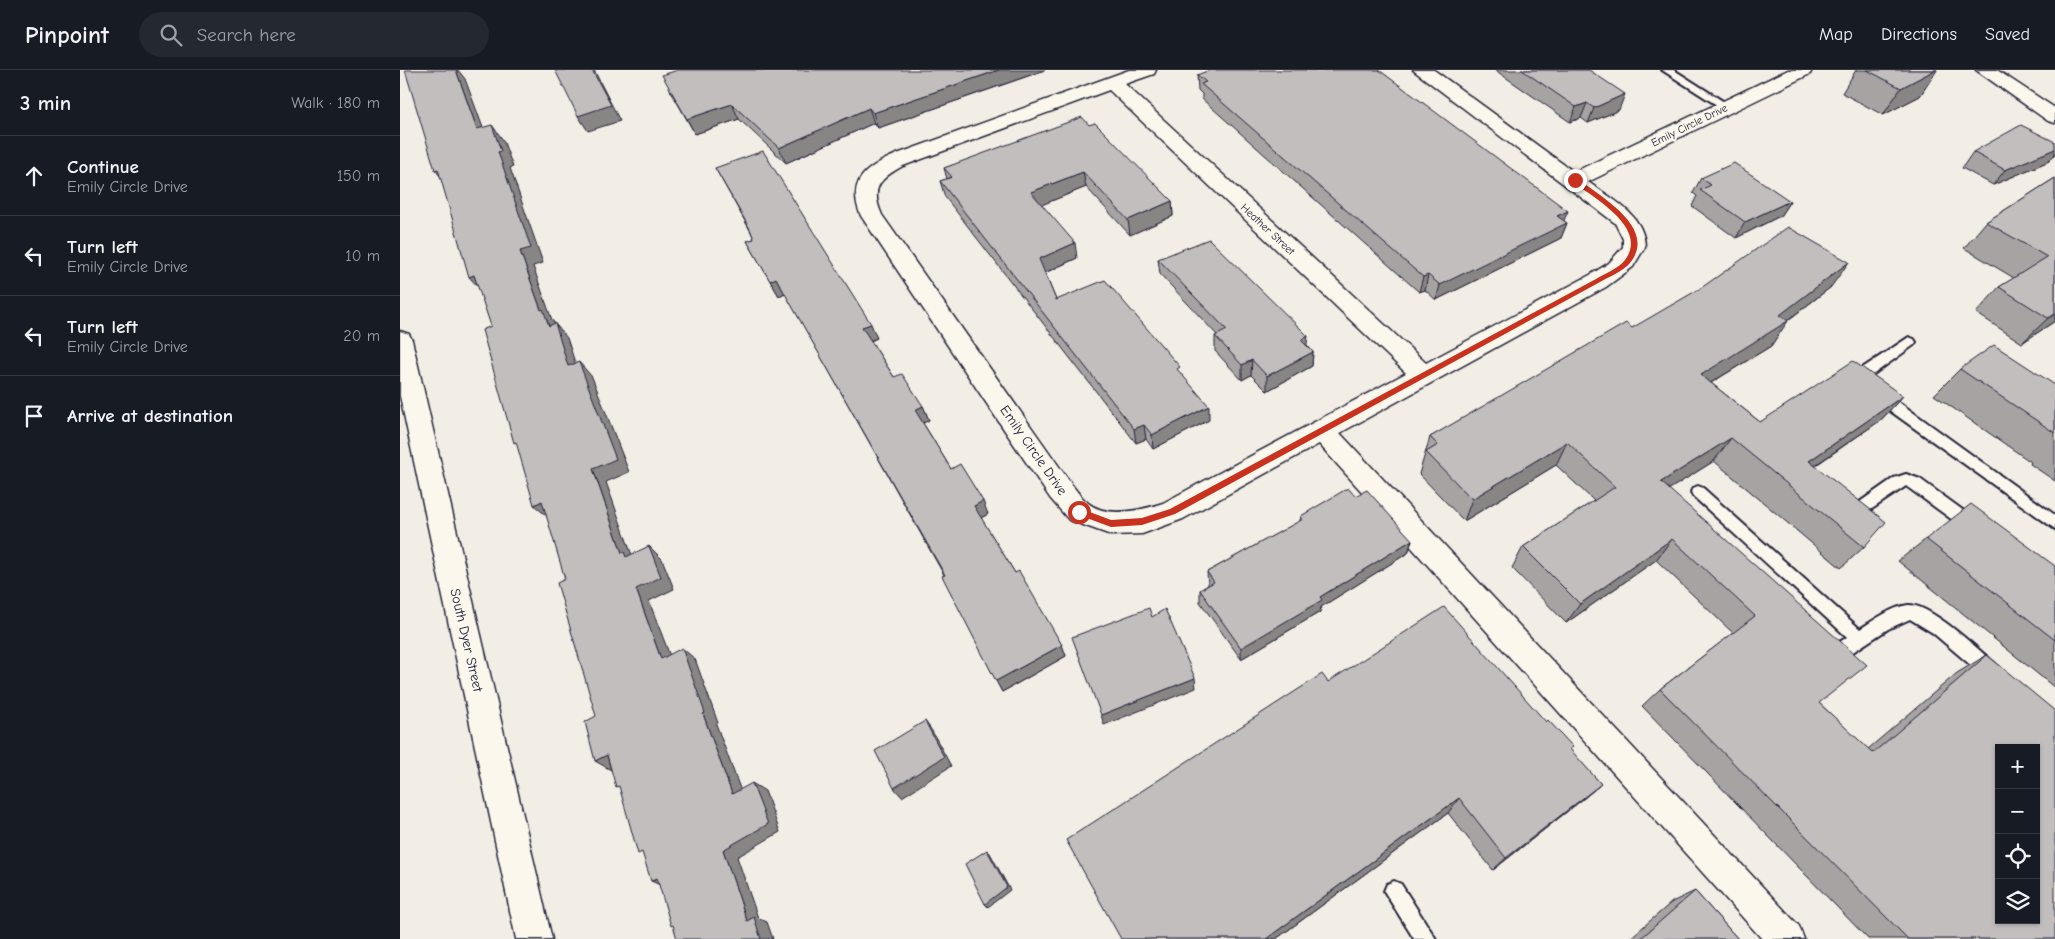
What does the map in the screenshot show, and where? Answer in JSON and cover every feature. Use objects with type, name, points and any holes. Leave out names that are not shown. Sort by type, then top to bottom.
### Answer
[{"type":"street","name":"Emily Circle Drive","points":[[1147,70],[911,155],[883,168],[868,183],[865,198],[872,216],[1055,482],[1079,512],[1111,524],[1142,522],[1172,511],[1598,281],[1627,262],[1635,248],[1632,229],[1623,218],[1575,180],[1422,70]]},
{"type":"street","name":"Emily Circle Drive","points":[[1575,180],[1803,70]]},
{"type":"street","points":[[1986,70],[2055,117]]},
{"type":"street","name":"Heather Street","points":[[1112,83],[1424,375]]},
{"type":"street","name":"South Dyer Street","points":[[400,340],[534,939]]},
{"type":"street","points":[[1322,430],[1786,939]]},
{"type":"lane","points":[[1667,70],[1728,107]]},
{"type":"lane","points":[[1909,342],[1863,375],[1873,391],[2055,523]]},
{"type":"lane","points":[[1846,520],[1899,482],[1910,481],[1987,536]]},
{"type":"lane","points":[[1698,492],[1860,639]]},
{"type":"lane","points":[[1829,658],[1907,612],[1914,612],[1945,634],[2002,681]]},
{"type":"lane","points":[[1394,891],[1426,939]]},
{"type":"building","points":[[405,70],[456,70],[477,129],[492,125],[501,151],[498,152],[531,248],[520,251],[541,310],[543,309],[549,326],[555,323],[568,366],[579,362],[616,459],[593,469],[622,553],[624,552],[626,557],[649,546],[661,577],[636,589],[661,659],[682,648],[705,713],[703,714],[732,794],[752,783],[768,824],[723,850],[747,921],[754,917],[761,939],[677,939],[673,925],[671,926],[657,878],[651,881],[642,852],[638,854],[619,786],[616,787],[607,755],[595,761],[585,722],[596,716],[557,583],[565,579],[542,501],[534,505],[516,442],[514,443],[482,330],[491,326],[474,275],[469,277],[438,169],[435,170]]},
{"type":"building","points":[[555,70],[592,70],[611,105],[578,116]]},
{"type":"building","points":[[678,70],[999,70],[873,113],[869,108],[779,148],[732,104],[687,119],[662,75]]},
{"type":"building","points":[[1210,70],[1379,70],[1568,211],[1557,216],[1567,223],[1440,285],[1428,275],[1423,277],[1201,84],[1206,82],[1197,75]]},
{"type":"building","points":[[1522,70],[1589,70],[1625,94],[1594,108],[1587,103],[1576,107]]},
{"type":"building","points":[[1867,70],[1935,70],[1901,88]]},
{"type":"building","points":[[1082,117],[1089,125],[1095,123],[1172,201],[1128,220],[1083,172],[1031,192],[1075,243],[1039,259],[1056,300],[1105,280],[1180,367],[1177,369],[1209,406],[1152,435],[1144,425],[1134,429],[940,181],[952,177],[944,168]]},
{"type":"building","points":[[2021,125],[2055,142],[2055,149],[2005,170],[1973,152]]},
{"type":"building","points":[[763,151],[871,324],[862,327],[894,377],[902,374],[923,406],[915,410],[951,469],[960,464],[983,501],[974,506],[1015,573],[1019,571],[1062,645],[996,681],[942,576],[945,575],[776,278],[770,281],[747,241],[754,239],[750,229],[715,168]]},
{"type":"building","points":[[1734,163],[1790,201],[1745,222],[1700,190],[1711,185],[1701,178]]},
{"type":"building","points":[[2055,178],[2055,314],[2048,318],[1999,287],[2047,257],[1986,222]]},
{"type":"building","points":[[1788,227],[1849,262],[1780,315],[1788,321],[1701,375],[1760,422],[1853,361],[1903,396],[1809,461],[1886,522],[1864,547],[1731,438],[1661,482],[1867,665],[1819,703],[1873,753],[1987,655],[2055,711],[2055,939],[1908,939],[1660,689],[1755,616],[1672,539],[1580,604],[1523,547],[1615,487],[1567,442],[1472,499],[1426,452],[1438,445],[1430,437],[1626,323],[1632,328],[1701,288]]},
{"type":"building","points":[[1209,239],[1308,336],[1301,340],[1313,352],[1267,376],[1252,360],[1242,365],[1215,336],[1227,330],[1158,259]]},
{"type":"building","points":[[1994,345],[2055,385],[2055,433],[1960,369]]},
{"type":"building","points":[[1348,488],[1355,496],[1367,490],[1412,540],[1320,597],[1322,600],[1241,648],[1200,590],[1214,582],[1207,572],[1303,519],[1301,516]]},
{"type":"building","points":[[1971,504],[2055,566],[2055,640],[1926,539]]},
{"type":"building","points":[[1444,607],[1546,722],[1548,720],[1573,747],[1570,749],[1601,784],[1506,858],[1459,798],[1266,939],[1121,939],[1066,840],[1322,674],[1328,682]]},
{"type":"building","points":[[1149,608],[1152,617],[1165,609],[1195,678],[1101,715],[1072,637]]},
{"type":"building","points":[[925,721],[944,757],[894,788],[875,751]]},
{"type":"building","points":[[987,850],[1007,887],[985,904],[965,864]]},
{"type":"building","points":[[1695,891],[1738,939],[1640,939]]},
{"type":"route","points":[[1079,512],[1111,524],[1142,522],[1172,511],[1598,281],[1627,262],[1635,248],[1632,229],[1623,218],[1575,180]]}]
